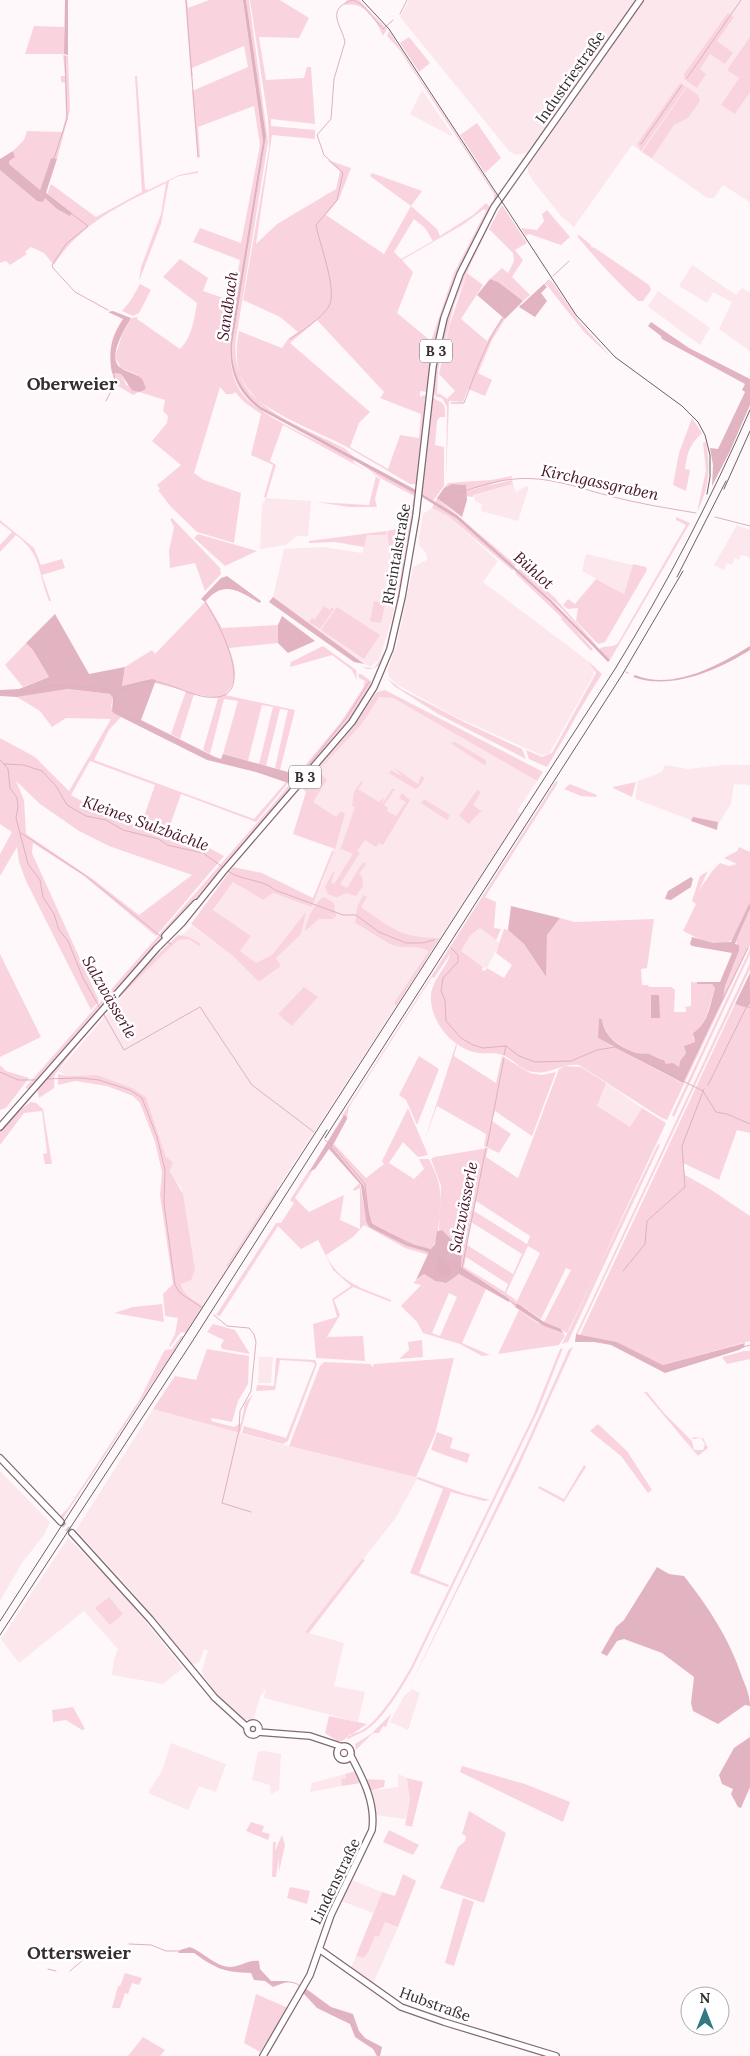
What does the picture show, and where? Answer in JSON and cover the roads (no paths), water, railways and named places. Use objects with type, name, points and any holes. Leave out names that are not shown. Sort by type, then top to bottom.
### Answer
[{"type":"main road","name":"Industriestraße","points":[[520,169],[640,0]]},
{"type":"main road","name":"Rheintalstraße","points":[[0,1127],[162,943],[352,722],[374,686],[394,634],[407,572],[419,494],[432,376],[444,318],[475,240],[520,169]]},
{"type":"main road","points":[[0,1458],[61,1522]]},
{"type":"main road","points":[[72,1533],[139,1606],[215,1698],[233,1717],[248,1725],[254,1723],[258,1730]]},
{"type":"main road","points":[[248,1725],[247,1732],[251,1735],[258,1730],[310,1736],[329,1742],[338,1748],[349,1747],[349,1758],[340,1759],[338,1748]]},
{"type":"main road","name":"Lindenstraße","points":[[263,2056],[310,1975],[341,1893],[367,1846],[372,1830],[373,1817],[370,1800],[357,1767],[349,1758]]},
{"type":"main road","name":"Hubstraße","points":[[320,1945],[326,1954],[401,2007],[556,2056]]},
{"type":"waterway","points":[[65,53],[66,0]]},
{"type":"waterway","points":[[186,0],[198,157]]},
{"type":"waterway","points":[[290,339],[321,316],[329,306],[331,299],[330,278],[316,225],[337,200],[343,173],[324,155],[317,135],[331,119],[334,79],[345,42],[337,13],[339,8],[353,0],[361,4],[383,29],[393,20]]},
{"type":"waterway","points":[[400,14],[407,0]]},
{"type":"waterway","points":[[687,78],[741,0]]},
{"type":"waterway","points":[[45,193],[44,189],[67,119],[65,56]]},
{"type":"waterway","points":[[641,144],[682,85]]},
{"type":"waterway","points":[[48,196],[88,226],[66,244],[52,265],[53,268],[75,292],[108,310]]},
{"type":"waterway","points":[[553,276],[569,261]]},
{"type":"waterway","points":[[520,306],[526,304],[549,280]]},
{"type":"waterway","points":[[451,403],[464,403],[492,335],[508,313],[516,307]]},
{"type":"waterway","points":[[106,401],[115,383],[112,358],[119,333],[126,319],[111,312]]},
{"type":"waterway","name":"Kirchgassgraben","points":[[441,500],[487,484],[527,478],[561,483],[628,500],[696,513]]},
{"type":"waterway","name":"Kirchgassgraben","points":[[715,517],[750,526]]},
{"type":"waterway","points":[[120,690],[138,683],[150,681],[167,684],[201,696],[218,697],[229,692],[234,682],[230,653],[217,622],[205,602]]},
{"type":"waterway","points":[[0,693],[30,691],[54,685],[107,689],[114,693],[114,706],[116,710],[209,758],[295,782],[347,717],[369,682]]},
{"type":"waterway","name":"Kleines Sulzbächle","points":[[0,760],[4,764],[24,765],[42,771],[56,786],[67,805],[86,816],[106,820],[123,830],[159,839],[167,845],[203,853],[224,868]]},
{"type":"waterway","name":"Salzwässerle","points":[[4,764],[8,769],[10,788],[17,798],[16,818],[28,864],[40,880],[43,897],[54,914],[59,930],[68,941],[83,978],[101,1010]]},
{"type":"waterway","name":"Salzwässerle","points":[[21,833],[86,876],[164,939]]},
{"type":"waterway","name":"Kleines Sulzbächle","points":[[228,871],[343,915],[356,915],[379,932],[406,943],[422,943],[434,940]]},
{"type":"waterway","name":"Salzwässerle","points":[[167,942],[171,944]]},
{"type":"waterway","name":"Kleines Sulzbächle","points":[[451,948],[458,955],[458,962],[443,978],[441,991],[445,1000],[446,1021],[461,1038],[483,1048],[506,1046],[519,1056],[535,1062],[571,1061],[597,1050],[615,1047],[703,1091],[716,1112],[727,1114],[750,1124]]},
{"type":"waterway","points":[[682,1081],[748,948]]},
{"type":"waterway","points":[[708,1085],[747,1006],[750,1008]]},
{"type":"waterway","name":"Salzwässerle","points":[[103,1013],[124,1050],[200,1007],[252,1085],[314,1132]]},
{"type":"waterway","name":"Salzwässerle","points":[[504,1055],[506,1046]]},
{"type":"waterway","name":"Salzwässerle","points":[[487,1146],[504,1058]]},
{"type":"waterway","name":"Salzwässerle","points":[[0,1072],[18,1080],[38,1080]]},
{"type":"waterway","name":"Salzwässerle","points":[[44,1079],[81,1078],[99,1080],[130,1090],[142,1098],[157,1137],[165,1170],[164,1204],[175,1285],[180,1293],[201,1307]]},
{"type":"waterway","points":[[623,1271],[645,1244],[647,1221],[685,1187],[682,1146],[704,1089]]},
{"type":"waterway","name":"Salzwässerle","points":[[325,1140],[332,1145],[365,1184],[368,1212],[372,1225],[459,1267],[537,1319],[562,1332]]},
{"type":"waterway","name":"Salzwässerle","points":[[462,1268],[486,1148]]},
{"type":"waterway","name":"Salzwässerle","points":[[214,1315],[227,1326],[249,1328],[254,1334],[256,1342],[251,1391],[240,1411],[239,1430],[222,1503],[251,1512]]},
{"type":"waterway","name":"Salzwässerle","points":[[581,1338],[611,1342],[666,1371],[750,1345]]},
{"type":"waterway","points":[[129,1944],[151,1945],[166,1951],[193,1951],[224,1969],[257,1971],[273,1983],[290,1982],[300,1986]]},
{"type":"waterway","points":[[70,1971],[91,1953]]},
{"type":"waterway","points":[[48,1969],[56,1971]]},
{"type":"waterway","points":[[305,1991],[326,2010],[336,2010],[348,2019],[361,2039],[380,2048],[379,2056]]},
{"type":"tunnel","points":[[61,1522],[72,1533]]},
{"type":"railway","points":[[362,0],[389,29],[576,315],[615,357],[682,406],[698,422],[705,435],[710,455],[710,477],[707,494]]},
{"type":"railway","points":[[0,1621],[615,669],[687,542],[750,410]]},
{"type":"railway","points":[[724,489],[750,431]]},
{"type":"railway","points":[[677,577],[726,481]]},
{"type":"railway","points":[[325,1138],[622,675],[683,571]]},
{"type":"railway","points":[[0,1635],[190,1345],[327,1130]]},
{"type":"district","name":"Oberweier","points":[[72,383]]},
{"type":"district","name":"Ottersweier","points":[[79,1952]]},
{"type":"water label","name":"Sandbach","points":[[227,306]]},
{"type":"water label","name":"Bühlot","points":[[534,570]]}]
